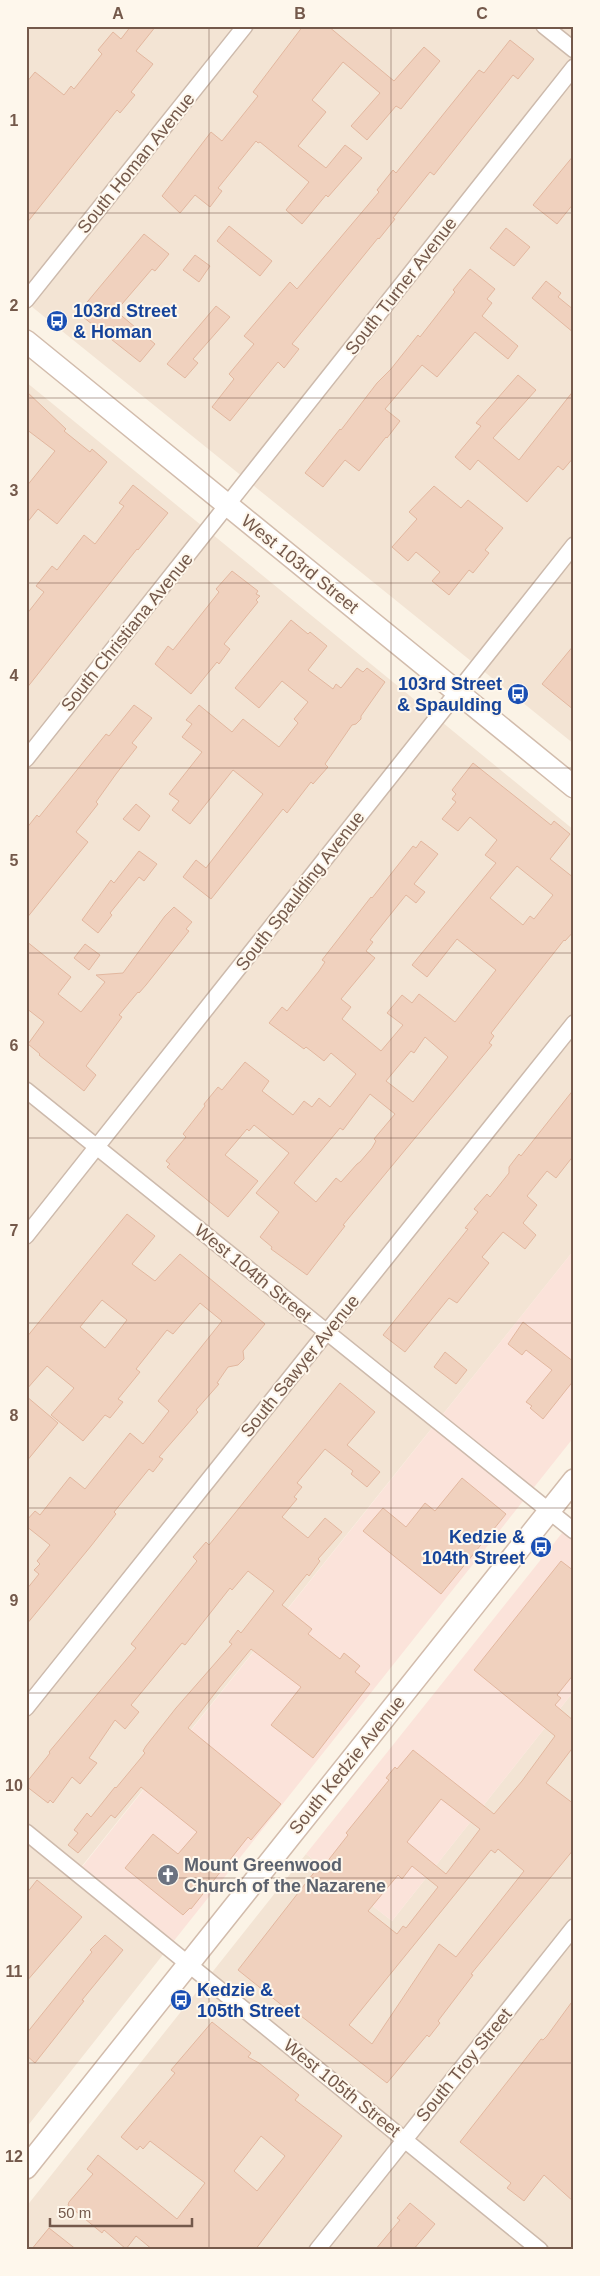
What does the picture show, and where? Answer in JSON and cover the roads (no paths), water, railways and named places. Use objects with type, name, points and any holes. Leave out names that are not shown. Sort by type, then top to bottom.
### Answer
[{"type":"main road","name":"West 103rd Street","points":[[26,341],[574,787]]},
{"type":"main road","name":"South Kedzie Avenue","points":[[26,2168],[574,1480]]},
{"type":"street","name":"South Homan Avenue","points":[[26,300],[245,26]]},
{"type":"street","points":[[544,26],[574,50]]},
{"type":"street","name":"South Turner Avenue","points":[[228,505],[574,67]]},
{"type":"street","name":"South Christiana Avenue","points":[[26,759],[228,505]]},
{"type":"street","name":"South Spaulding Avenue","points":[[26,1236],[574,545]]},
{"type":"street","name":"South Sawyer Avenue","points":[[26,1708],[574,1023]]},
{"type":"street","name":"West 104th Street","points":[[26,1090],[574,1531]]},
{"type":"street","name":"West 105th Street","points":[[26,1832],[540,2250]]},
{"type":"street","name":"South Troy Street","points":[[317,2250],[574,1927]]},
{"type":"place","name":"103rd Street & Homan","points":[[57,321]]},
{"type":"place","name":"103rd Street & Spaulding","points":[[518,694]]},
{"type":"place","name":"Kedzie & 104th Street","points":[[541,1547]]},
{"type":"place","name":"Mount Greenwood Church of the Nazarene","points":[[168,1875]]},
{"type":"place","name":"Kedzie & 105th Street","points":[[181,2000]]}]
